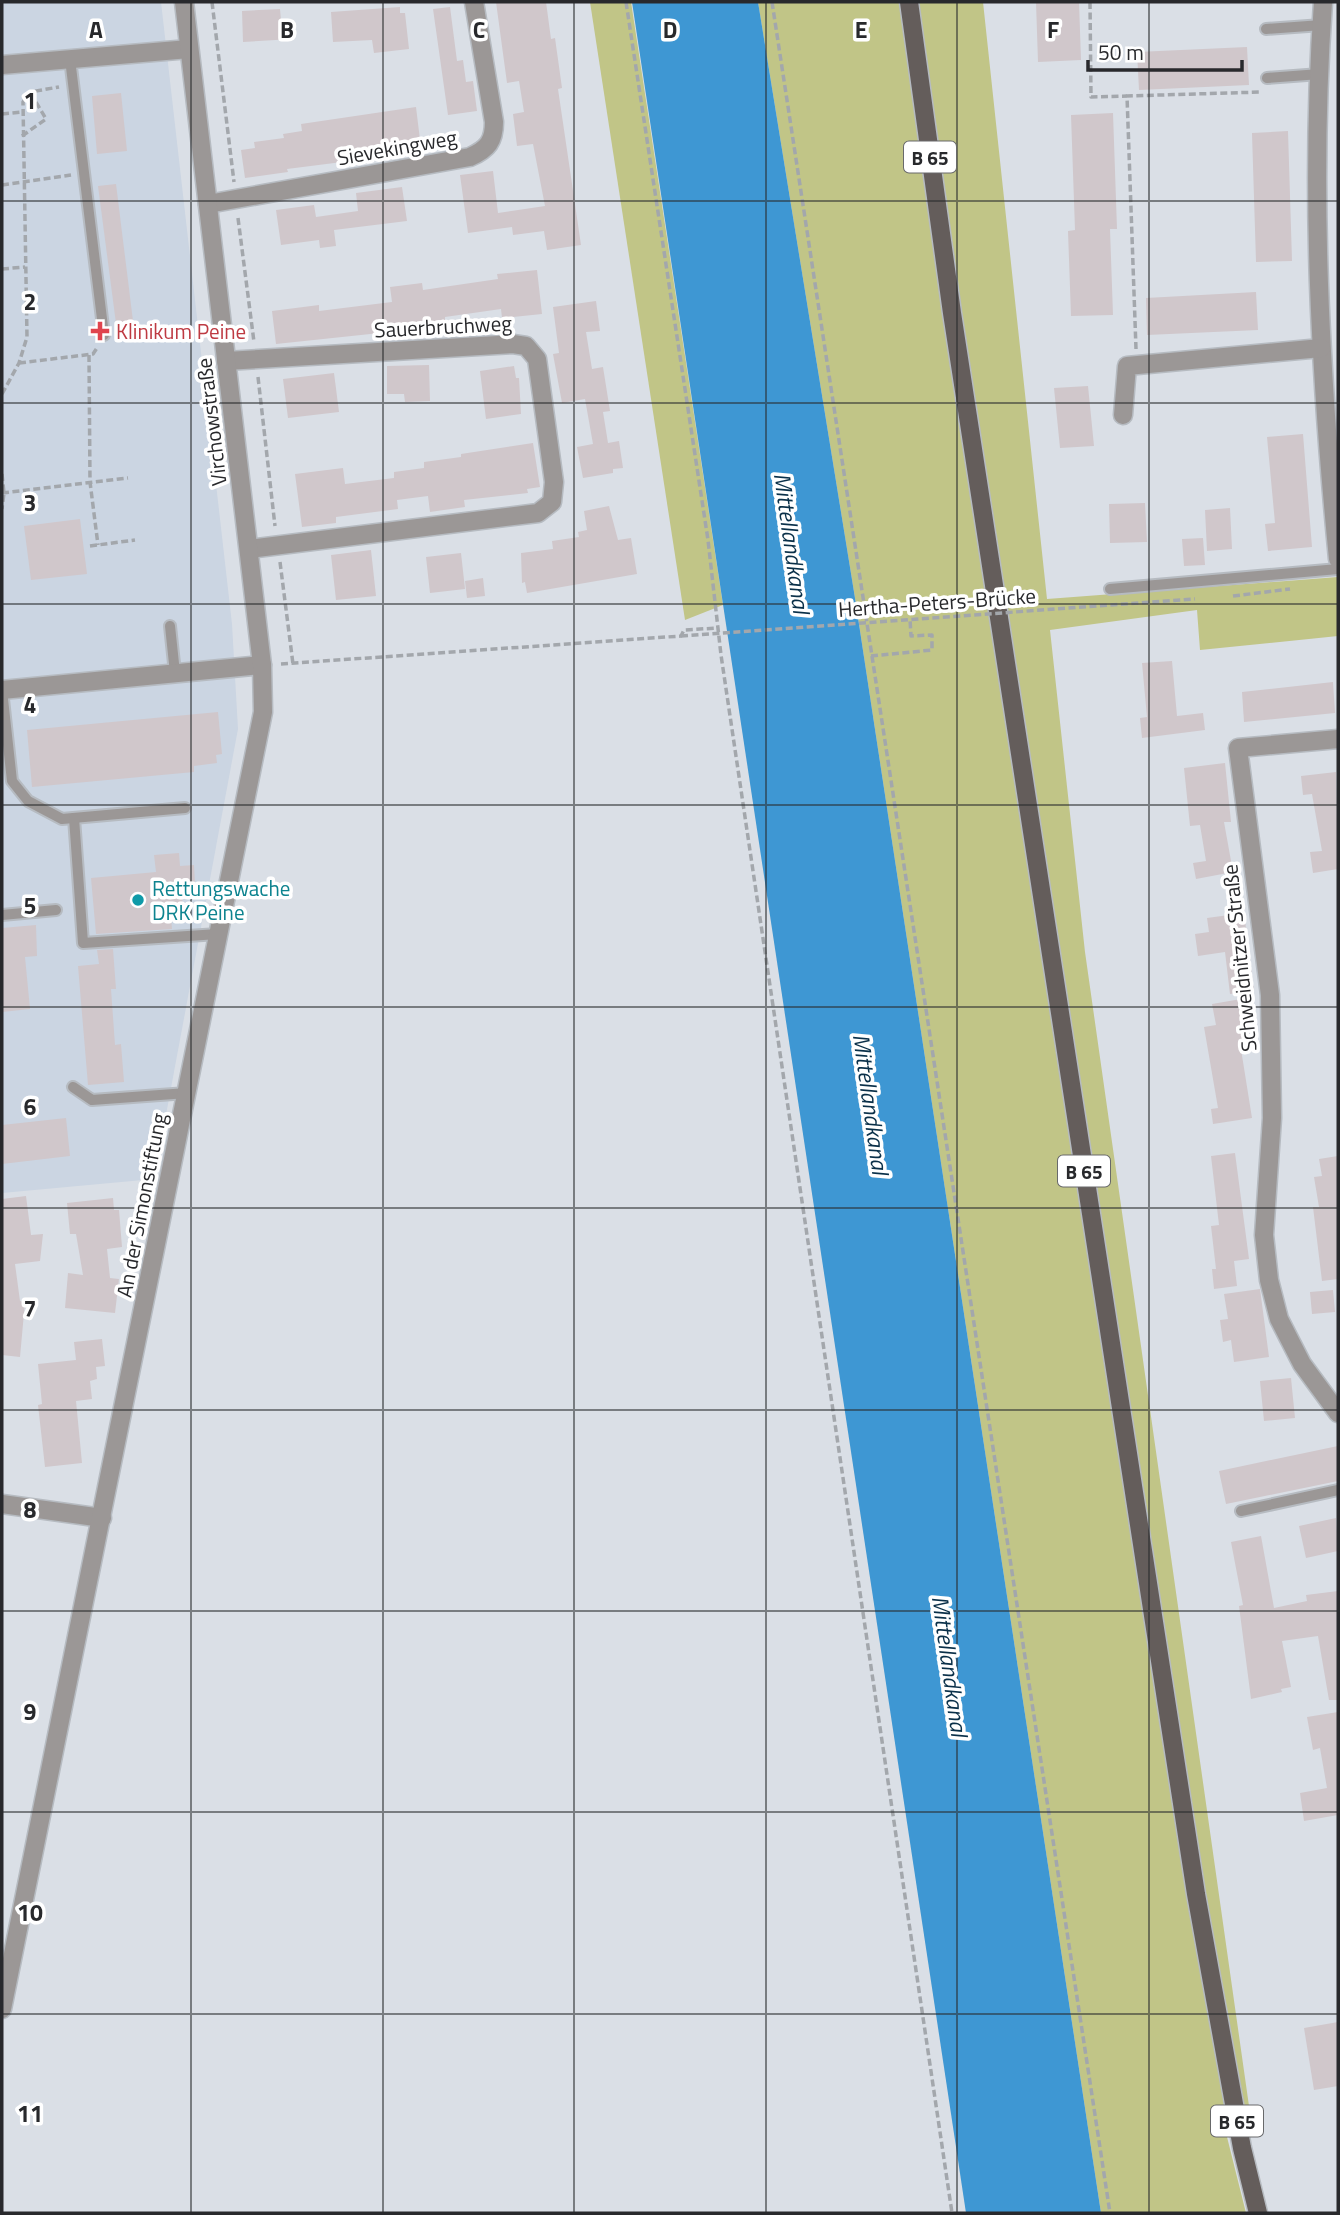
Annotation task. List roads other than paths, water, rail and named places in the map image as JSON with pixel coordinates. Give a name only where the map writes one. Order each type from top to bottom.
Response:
[{"type":"main road","name":"B 65","points":[[909,2],[952,313],[1196,1895],[1242,2148],[1258,2213]]},
{"type":"street","name":"Virchowstraße","points":[[184,2],[262,665]]},
{"type":"street","name":"Sievekingweg","points":[[208,204],[470,157],[481,152],[490,145],[494,122],[474,2]]},
{"type":"street","points":[[1323,2],[1317,182],[1321,348],[1338,559]]},
{"type":"street","points":[[2,65],[189,49]]},
{"type":"street","name":"Sauerbruchweg","points":[[226,361],[526,345],[537,359],[554,482],[552,502],[538,513],[249,550]]},
{"type":"street","points":[[1123,415],[1127,366],[1321,348]]},
{"type":"street","points":[[2,690],[262,665]]},
{"type":"street","name":"An der Simonstiftung","points":[[2,2009],[263,712],[262,665]]},
{"type":"street","name":"Schweidnitzer Straße","points":[[1338,739],[1238,748],[1269,995],[1272,1118],[1264,1236],[1269,1280],[1279,1320],[1301,1364],[1338,1413]]},
{"type":"street","points":[[2,1504],[102,1518]]},
{"type":"lane","points":[[1266,29],[1322,25]]},
{"type":"lane","points":[[69,59],[104,335]]},
{"type":"lane","points":[[1267,78],[1320,74]]},
{"type":"lane","points":[[1110,589],[1338,569]]},
{"type":"lane","points":[[170,626],[175,673]]},
{"type":"lane","points":[[2,690],[12,781],[28,801],[62,819],[185,808]]},
{"type":"lane","points":[[74,818],[83,943],[218,934]]},
{"type":"lane","points":[[2,915],[56,910]]},
{"type":"lane","points":[[73,1087],[92,1100],[187,1094]]},
{"type":"lane","points":[[1241,1511],[1338,1490]]},
{"type":"water","name":"Mittellandkanal","points":[[632,2],[758,2],[855,598],[1101,2213],[966,2213]]},
{"type":"place","name":"Klinikum Peine","points":[[100,331]]},
{"type":"place","name":"Rettungswache DRK Peine","points":[[138,900]]}]
